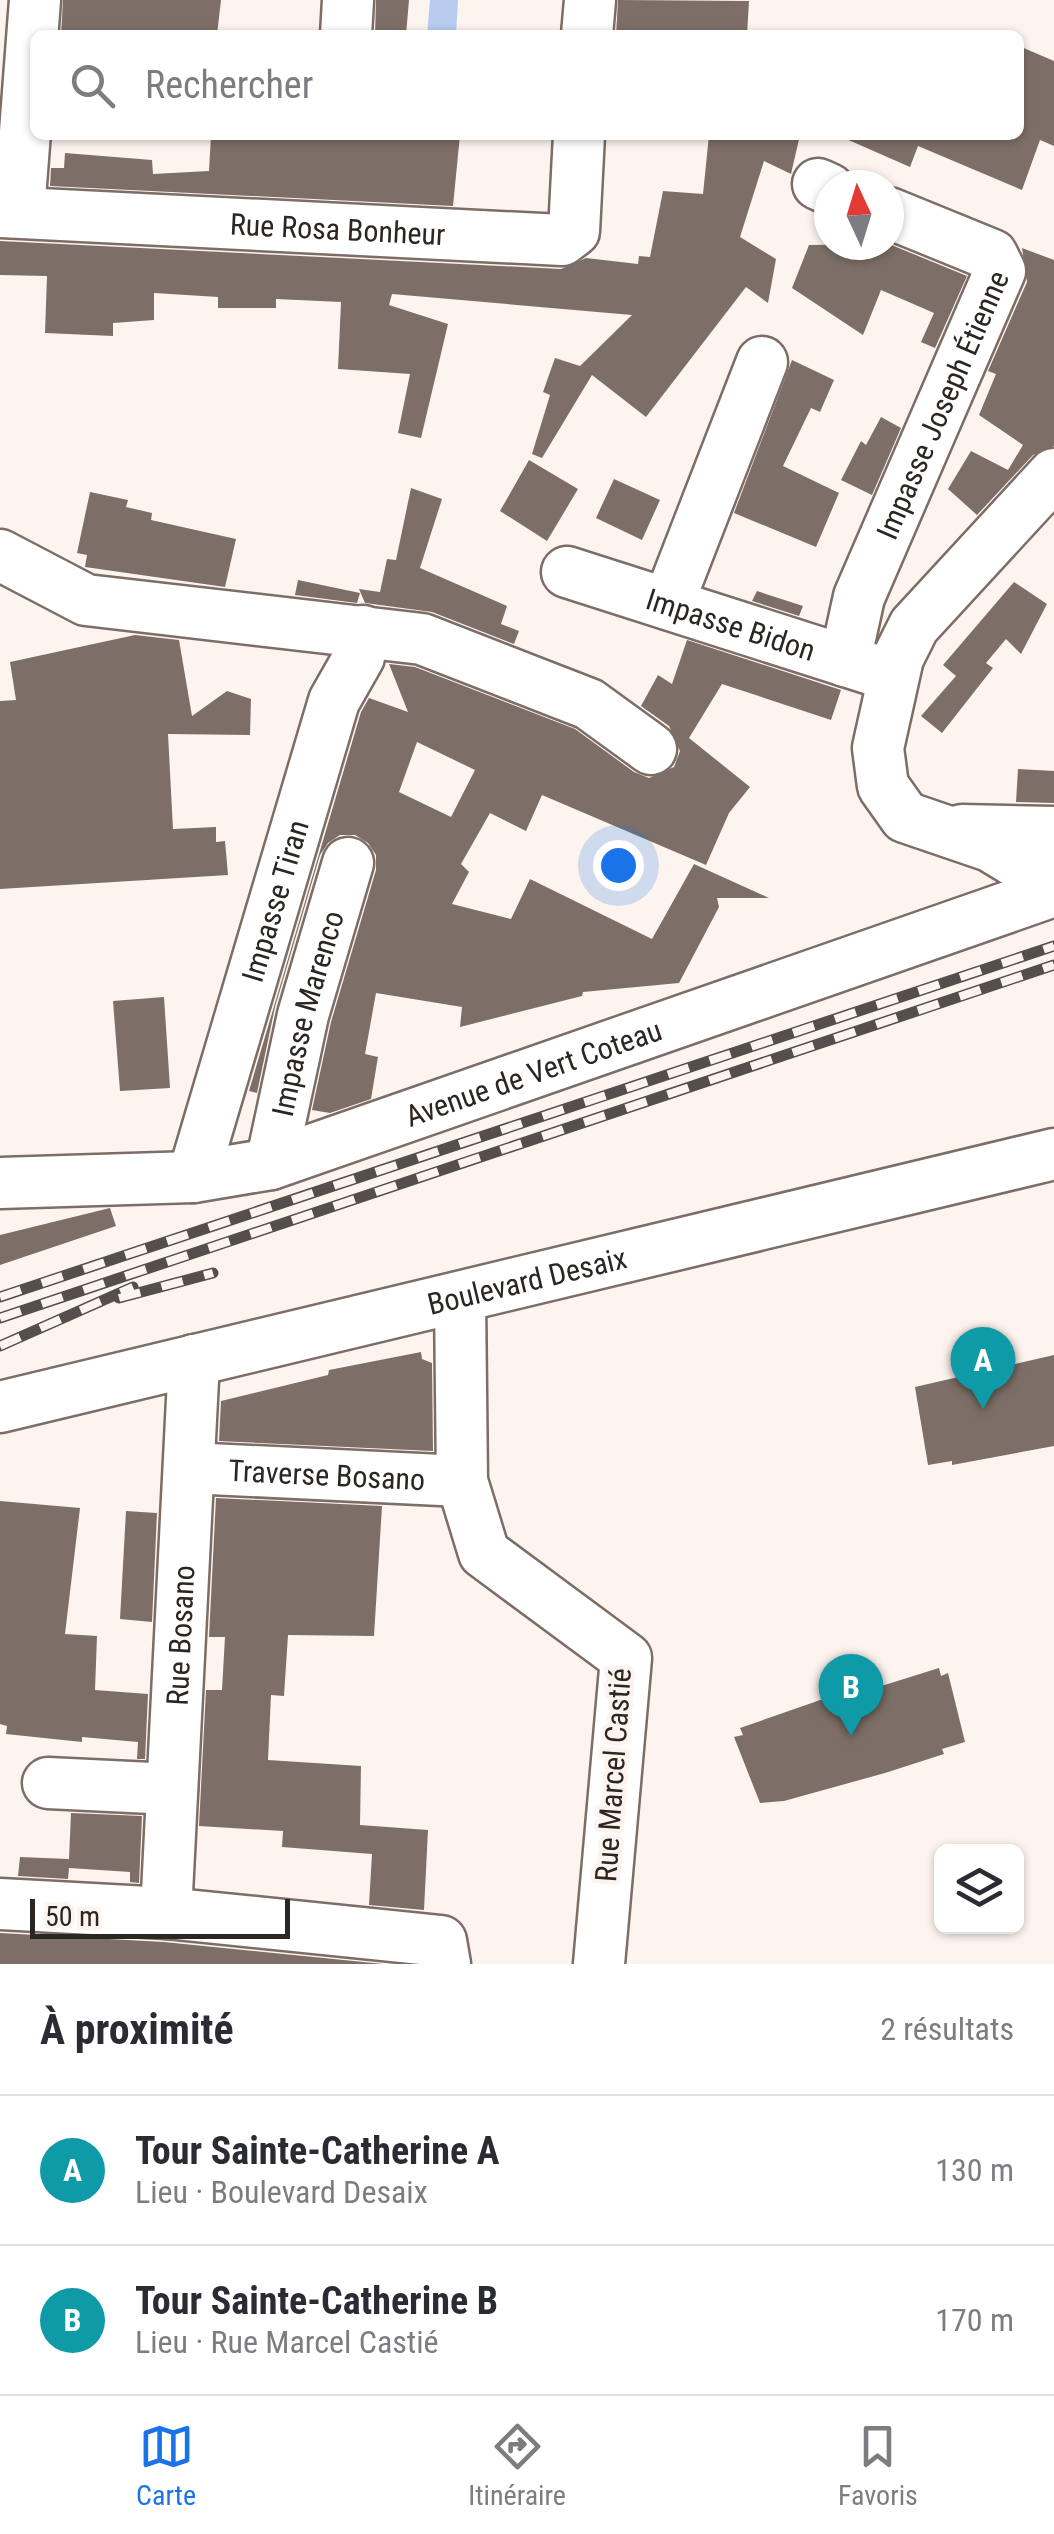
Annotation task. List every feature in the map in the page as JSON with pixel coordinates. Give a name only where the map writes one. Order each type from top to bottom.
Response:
[{"type":"street","points":[[34,30],[36,0]]},
{"type":"street","points":[[346,30],[348,0]]},
{"type":"street","points":[[587,30],[590,0]]},
{"type":"street","points":[[9,212],[30,76]]},
{"type":"street","name":"Rue Rosa Bonheur","points":[[9,212],[562,240],[574,231],[579,140]]},
{"type":"street","name":"Impasse Joseph Étienne","points":[[844,661],[859,597],[1000,271],[992,256],[904,219]]},
{"type":"street","points":[[668,604],[762,362]]},
{"type":"street","points":[[1054,474],[914,626],[894,676],[878,748],[884,786],[904,817],[990,846],[1054,888]]},
{"type":"street","points":[[0,555],[86,600],[422,639],[589,704],[651,749]]},
{"type":"street","name":"Impasse Bidon","points":[[567,572],[894,676]]},
{"type":"street","name":"Impasse Tiran","points":[[193,1177],[334,701],[358,657],[363,632]]},
{"type":"street","points":[[942,830],[1054,832]]},
{"type":"street","points":[[990,846],[1038,846],[1054,851]]},
{"type":"street","name":"Impasse Marenco","points":[[271,1164],[303,1016],[348,864]]},
{"type":"street","name":"Avenue de Vert Coteau","points":[[0,1183],[193,1177],[271,1164],[1054,888]]},
{"type":"street","name":"Boulevard Desaix","points":[[0,1406],[1054,1154]]},
{"type":"street","name":"Rue Marcel Castié","points":[[460,1299],[462,1481],[484,1554],[626,1658],[598,1964]]},
{"type":"street","name":"Rue Bosano","points":[[166,1914],[194,1360]]},
{"type":"street","name":"Traverse Bosano","points":[[188,1468],[462,1481]]},
{"type":"street","points":[[48,1782],[172,1789]]},
{"type":"street","points":[[0,1904],[166,1914],[441,1941],[445,1964]]},
{"type":"water","points":[[430,0],[458,0],[456,30],[427,30]]},
{"type":"building","points":[[63,0],[221,0],[218,30],[61,30]]},
{"type":"building","points":[[376,0],[409,0],[406,30],[375,30]]},
{"type":"building","points":[[618,0],[749,1],[747,30],[616,30]]},
{"type":"building","points":[[1024,48],[1054,61],[1054,146],[1040,140],[1022,190],[918,146],[910,167],[848,140],[1024,140]]},
{"type":"building","points":[[211,140],[460,140],[453,206],[50,186],[51,168],[64,168],[65,153],[152,160],[153,174],[209,171]]},
{"type":"building","points":[[708,140],[799,140],[791,174],[764,161],[740,237],[776,259],[768,303],[746,287],[646,417],[592,375],[542,458],[532,454],[550,395],[543,392],[555,358],[580,366],[632,315],[392,294],[389,305],[448,324],[421,438],[398,433],[410,374],[338,369],[341,302],[276,299],[276,308],[218,308],[218,297],[154,293],[154,320],[113,323],[113,336],[45,333],[47,276],[0,275],[0,241],[561,269],[586,258],[638,264],[639,256],[650,257],[663,191],[703,194]]},
{"type":"building","points":[[809,245],[814,245],[814,260],[904,260],[904,250],[967,276],[935,348],[921,342],[934,313],[881,290],[863,335],[792,288]]},
{"type":"building","points":[[1022,248],[1054,260],[1054,446],[1033,455],[977,515],[948,489],[971,451],[1008,470],[1023,445],[979,415],[996,374],[988,371],[1027,282]]},
{"type":"building","points":[[792,360],[834,380],[820,412],[811,408],[783,466],[839,493],[816,547],[734,513]]},
{"type":"building","points":[[881,417],[901,428],[872,495],[841,480],[861,441],[866,445]]},
{"type":"building","points":[[529,460],[578,489],[547,541],[500,511]]},
{"type":"building","points":[[614,479],[660,500],[642,540],[596,518]]},
{"type":"building","points":[[411,488],[442,499],[420,568],[507,606],[501,624],[519,631],[514,644],[432,612],[365,603],[359,589],[380,592],[387,559],[396,560]]},
{"type":"building","points":[[90,492],[128,500],[126,507],[152,513],[151,520],[236,539],[225,587],[85,567],[87,555],[77,553]]},
{"type":"building","points":[[298,580],[360,593],[357,603],[295,595]]},
{"type":"building","points":[[1014,582],[1047,604],[1021,654],[1006,639],[986,663],[993,668],[942,733],[921,716],[956,676],[943,665]]},
{"type":"building","points":[[757,591],[803,606],[799,616],[752,601]]},
{"type":"building","points":[[135,635],[179,640],[192,716],[227,691],[251,699],[250,735],[168,734],[173,829],[216,827],[216,842],[225,841],[228,875],[0,889],[0,701],[16,700],[10,662]]},
{"type":"building","points":[[687,640],[841,690],[831,720],[722,684],[689,738],[750,787],[729,813],[706,865],[542,795],[526,831],[490,813],[461,864],[469,872],[452,904],[511,919],[530,879],[652,939],[694,864],[769,898],[717,898],[719,907],[679,983],[583,992],[582,996],[460,1027],[462,1007],[376,993],[365,1054],[378,1057],[371,1099],[330,1113],[312,1110],[331,1022],[376,870],[376,855],[368,843],[355,835],[340,835],[320,855],[275,1007],[257,1093],[249,1091],[361,712],[369,698],[408,712],[389,664],[415,667],[575,729],[634,772],[649,778],[674,767],[680,751],[669,726],[641,706],[658,675],[672,684]],"holes":[[[417,742],[475,770],[451,817],[399,792]]]},
{"type":"building","points":[[1018,769],[1054,771],[1054,803],[1016,802]]},
{"type":"building","points":[[164,997],[170,1088],[120,1091],[113,1001]]},
{"type":"building","points":[[110,1208],[116,1226],[0,1265],[0,1235]]},
{"type":"building","points":[[421,1352],[422,1359],[432,1363],[433,1451],[219,1441],[221,1401],[328,1375],[329,1370]]},
{"type":"building","points":[[1054,1355],[1054,1446],[952,1465],[952,1461],[928,1465],[915,1387]]},
{"type":"building","points":[[216,1498],[382,1506],[374,1636],[288,1635],[284,1696],[271,1695],[268,1760],[361,1766],[360,1825],[428,1830],[424,1910],[369,1905],[372,1854],[282,1847],[283,1831],[199,1826],[206,1690],[222,1690],[225,1637],[209,1637]]},
{"type":"building","points":[[0,1501],[80,1508],[65,1634],[97,1636],[95,1690],[148,1694],[145,1759],[137,1759],[138,1742],[82,1737],[82,1742],[6,1734],[7,1726],[0,1724]]},
{"type":"building","points":[[126,1511],[157,1513],[152,1622],[120,1619]]},
{"type":"building","points":[[939,1668],[941,1676],[948,1673],[965,1742],[942,1749],[944,1754],[885,1773],[784,1801],[760,1803],[734,1737],[743,1735],[740,1728],[872,1682],[875,1688]]},
{"type":"building","points":[[71,1813],[142,1816],[139,1883],[130,1882],[130,1872],[69,1868],[68,1879],[18,1876],[20,1857],[69,1859]]},
{"type":"building","points":[[0,1933],[164,1942],[383,1964],[0,1964]]},
{"type":"railway","points":[[0,1297],[1054,946]]},
{"type":"railway","points":[[0,1318],[1054,965]]},
{"type":"railway","points":[[119,1298],[213,1273]]},
{"type":"railway","points":[[0,1346],[133,1287]]},
{"type":"place","name":"Tour Sainte-Catherine A","points":[[983,1409]]},
{"type":"place","name":"Tour Sainte-Catherine B","points":[[851,1736]]}]
